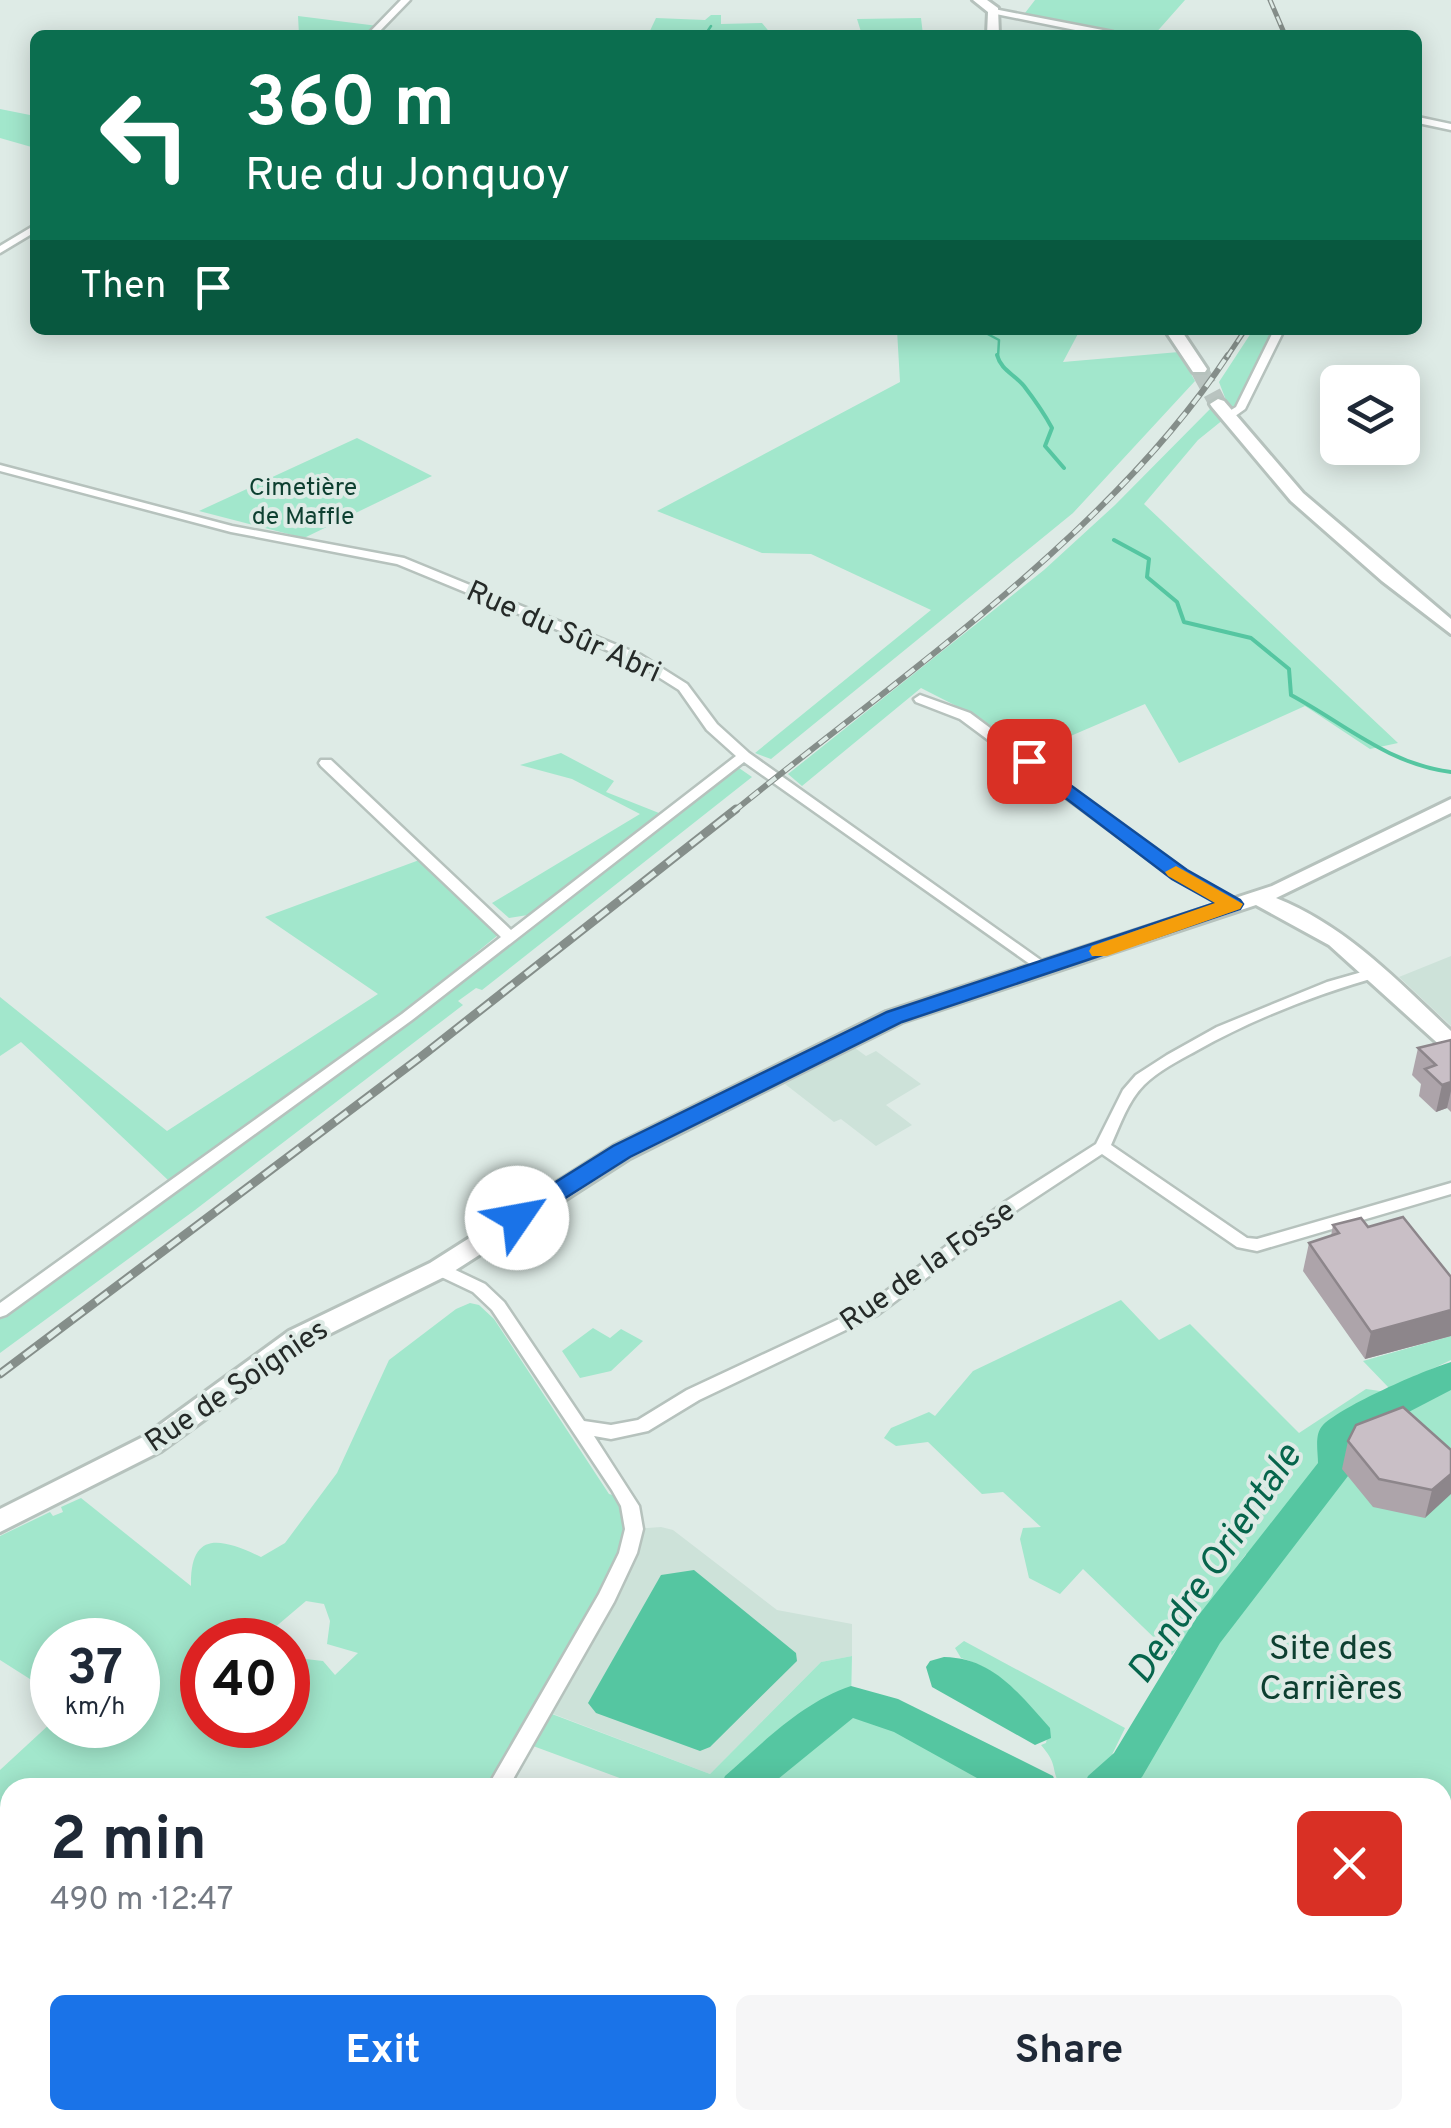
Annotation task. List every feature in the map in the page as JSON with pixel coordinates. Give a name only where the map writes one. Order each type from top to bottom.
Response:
[{"type":"street","points":[[376,30],[406,0]]},
{"type":"street","points":[[978,0],[994,11],[1089,30]]},
{"type":"street","points":[[994,11],[994,30]]},
{"type":"street","points":[[1422,121],[1451,127]]},
{"type":"street","points":[[0,250],[30,231]]},
{"type":"street","points":[[1177,335],[1198,368]]},
{"type":"street","points":[[1223,410],[1240,410],[1276,335]]},
{"type":"street","points":[[1223,410],[1295,498],[1451,628]]},
{"type":"street","name":"Rue du Sûr Abri","points":[[0,468],[232,528],[400,561],[637,658],[683,687],[712,727],[744,756],[1042,966]]},
{"type":"street","points":[[920,699],[965,716],[1179,875],[1232,904]]},
{"type":"street","points":[[0,1311],[407,1017],[744,756]]},
{"type":"street","points":[[326,763],[510,937]]},
{"type":"street","name":"Rue de Soignies","points":[[0,1521],[152,1444],[298,1338],[438,1270],[622,1152],[894,1017],[1042,966],[1108,949],[1232,904],[1256,897],[1285,899],[1451,805]]},
{"type":"street","points":[[1285,899],[1344,944],[1451,1043]]},
{"type":"street","points":[[1376,973],[1332,985],[1222,1030],[1172,1058],[1128,1094],[1102,1147],[1243,1243],[1257,1244],[1451,1188]]},
{"type":"street","name":"Rue de la Fosse","points":[[581,1427],[611,1432],[642,1426],[693,1394],[871,1311],[1011,1206],[1102,1147]]},
{"type":"street","points":[[438,1270],[490,1296],[581,1427],[630,1506],[632,1544],[586,1634],[503,1778]]},
{"type":"shaded area","points":[[1451,956],[1451,1026],[1399,977]]},
{"type":"shaded area","points":[[855,1048],[866,1056],[876,1051],[921,1084],[886,1105],[912,1125],[876,1146],[841,1119],[834,1122],[785,1084]]},
{"type":"shaded area","points":[[634,1529],[673,1530],[777,1610],[852,1624],[852,1656],[821,1662],[710,1774],[543,1710]]},
{"type":"shaded area","points":[[694,1570],[796,1653],[797,1661],[710,1747],[700,1751],[596,1713],[588,1703],[661,1575]]},
{"type":"shaded area","points":[[944,1657],[977,1664],[1004,1680],[1050,1728],[1051,1738],[1035,1745],[932,1687],[926,1667],[930,1661]]},
{"type":"green space","points":[[1035,0],[1185,0],[1158,30],[1102,30],[1025,13]]},
{"type":"green space","points":[[721,15],[721,24],[762,23],[768,30],[650,30],[656,18],[705,20]]},
{"type":"green space","points":[[298,16],[378,26],[373,30],[299,30]]},
{"type":"green space","points":[[921,18],[922,30],[860,30],[857,19]]},
{"type":"green space","points":[[0,109],[30,115],[30,147],[0,138]]},
{"type":"green space","points":[[897,335],[1077,335],[1063,362],[1179,352],[1195,381],[1073,513],[771,759],[755,753],[931,610],[811,554],[762,553],[657,511],[900,382]]},
{"type":"green space","points":[[1250,335],[1272,335],[1235,408],[1229,408],[1219,382]]},
{"type":"green space","points":[[1214,405],[1224,419],[1198,440],[1144,504],[1398,743],[1370,749],[1305,706],[1179,763],[1145,704],[1031,753],[980,718],[921,688],[802,786],[788,774],[1044,570]]},
{"type":"green space","name":"Cimetière de Maffle","points":[[357,438],[432,476],[304,538],[199,511]]},
{"type":"green space","points":[[561,753],[614,781],[606,792],[659,813],[528,915],[509,918],[492,903],[640,814],[572,779],[520,765]]},
{"type":"green space","points":[[739,768],[752,777],[482,990],[476,988],[458,1001],[463,1005],[0,1353],[0,1316],[487,964]]},
{"type":"green space","points":[[422,859],[498,935],[405,1011],[168,1180],[21,1042],[0,1056],[0,997],[167,1131],[378,994],[265,917]]},
{"type":"green space","name":"Site des Carrières","points":[[1121,1300],[1159,1340],[1190,1324],[1299,1433],[1366,1389],[1408,1395],[1451,1375],[1451,1778],[1113,1778],[1128,1765],[1207,1632],[1253,1571],[1246,1554],[1172,1655],[1083,1569],[1060,1594],[1029,1578],[1020,1539],[1023,1528],[1041,1527],[1003,1492],[982,1494],[928,1442],[896,1446],[884,1438],[891,1428],[929,1412],[935,1416],[973,1371]]},
{"type":"green space","points":[[470,1303],[479,1305],[494,1319],[609,1494],[626,1499],[634,1529],[544,1711],[710,1774],[821,1662],[852,1656],[851,1702],[879,1705],[1013,1778],[620,1778],[525,1743],[503,1778],[0,1778],[0,1770],[30,1742],[30,1748],[160,1748],[160,1618],[30,1618],[30,1679],[0,1660],[0,1536],[50,1512],[53,1516],[63,1512],[61,1507],[81,1498],[191,1586],[192,1568],[202,1547],[221,1543],[261,1557],[285,1543],[337,1473],[389,1360],[456,1309]]},
{"type":"green space","points":[[593,1328],[610,1338],[621,1329],[643,1341],[611,1371],[580,1378],[562,1351]]},
{"type":"green space","points":[[1451,1336],[1451,1360],[1390,1389],[1363,1361]]},
{"type":"green space","points":[[964,1641],[1125,1728],[1108,1763],[1095,1778],[1057,1778],[1041,1745],[1046,1743],[1049,1728],[999,1677],[961,1658],[955,1648]]},
{"type":"building","points":[[1451,1040],[1451,1082],[1442,1085],[1425,1069],[1436,1065],[1418,1048]]},
{"type":"building","points":[[1403,1217],[1451,1277],[1451,1310],[1371,1332],[1309,1243],[1339,1233],[1333,1225],[1361,1218],[1368,1227]]},
{"type":"building","points":[[1403,1407],[1451,1450],[1451,1474],[1432,1490],[1379,1479],[1348,1441],[1356,1425]]},
{"type":"waterway","points":[[708,30],[711,26]]},
{"type":"waterway","points":[[990,335],[999,340],[998,357]]},
{"type":"waterway","points":[[997,355],[1049,422],[1052,428],[1045,446],[1064,468]]},
{"type":"waterway","points":[[1114,540],[1149,559],[1147,577],[1177,602],[1184,622],[1251,638],[1289,669],[1291,695],[1387,752],[1428,768],[1451,772]]},
{"type":"waterway","name":"Dendre Orientale","points":[[1113,1778],[1128,1765],[1207,1632],[1336,1466],[1335,1435],[1451,1375]]},
{"type":"waterway","name":"Dendre Orientale","points":[[750,1778],[810,1726],[851,1702],[864,1703],[908,1721],[1014,1778]]},
{"type":"tunnel","points":[[1199,369],[1218,404]]},
{"type":"railway","points":[[1270,0],[1283,30]]},
{"type":"railway","points":[[1227,357],[1242,335]]},
{"type":"railway","points":[[733,812],[932,655],[1063,543],[1179,421],[1228,355]]},
{"type":"railway","points":[[0,1374],[422,1056],[736,809]]},
{"type":"slow traffic","points":[[1099,951],[1232,904],[1176,872]]},
{"type":"route","points":[[517,1218],[622,1152],[894,1017],[1042,966],[1108,949],[1232,904],[1179,875],[1029,761]]}]
